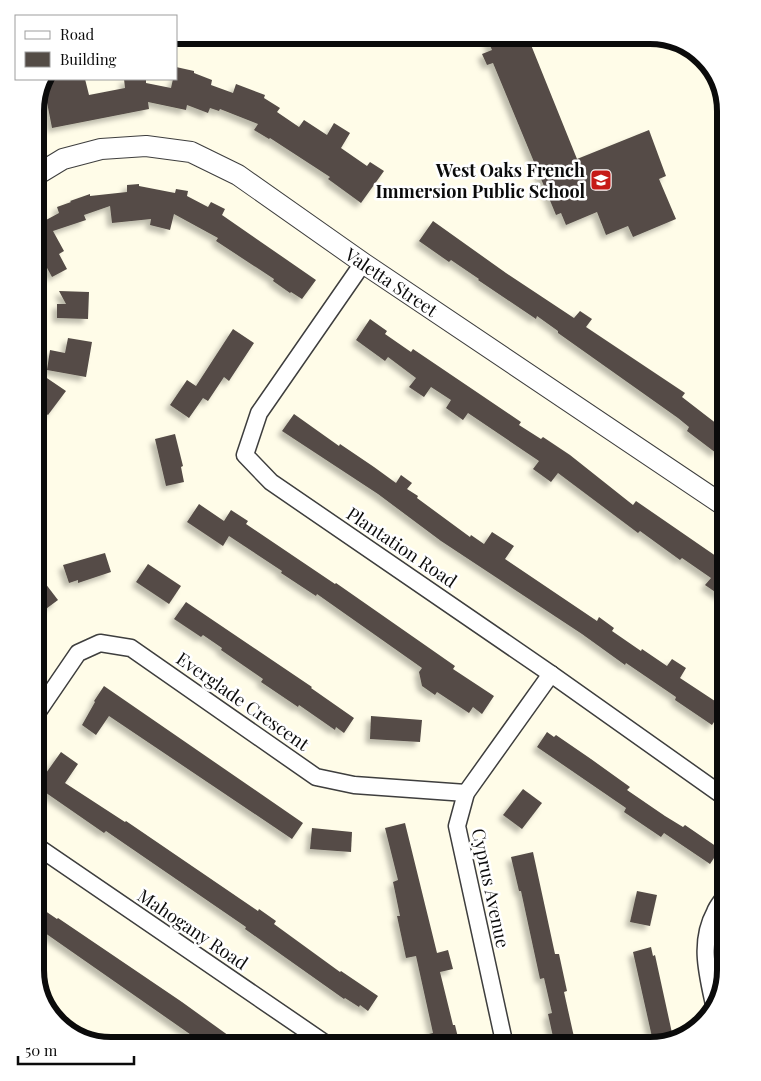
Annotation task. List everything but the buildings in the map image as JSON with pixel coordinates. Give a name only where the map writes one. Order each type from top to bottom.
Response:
[{"type":"street","name":"Valetta Street","points":[[44,171],[63,159],[102,149],[146,146],[190,152],[238,175],[363,263],[717,501]]},
{"type":"street","name":"Plantation Road","points":[[363,263],[259,413],[245,455],[271,482],[551,674],[717,792]]},
{"type":"street","name":"Everglade Crescent","points":[[44,703],[78,654],[100,643],[131,648],[316,776],[354,785],[466,793]]},
{"type":"street","name":"Cyprus Avenue","points":[[503,1037],[456,826],[466,793],[551,674]]},
{"type":"street","name":"Mahogany Road","points":[[44,851],[316,1037]]},
{"type":"street","points":[[712,996],[706,969],[705,939],[717,908]]},
{"type":"place","name":"West Oaks French Immersion Public School","points":[[601,180]]}]
